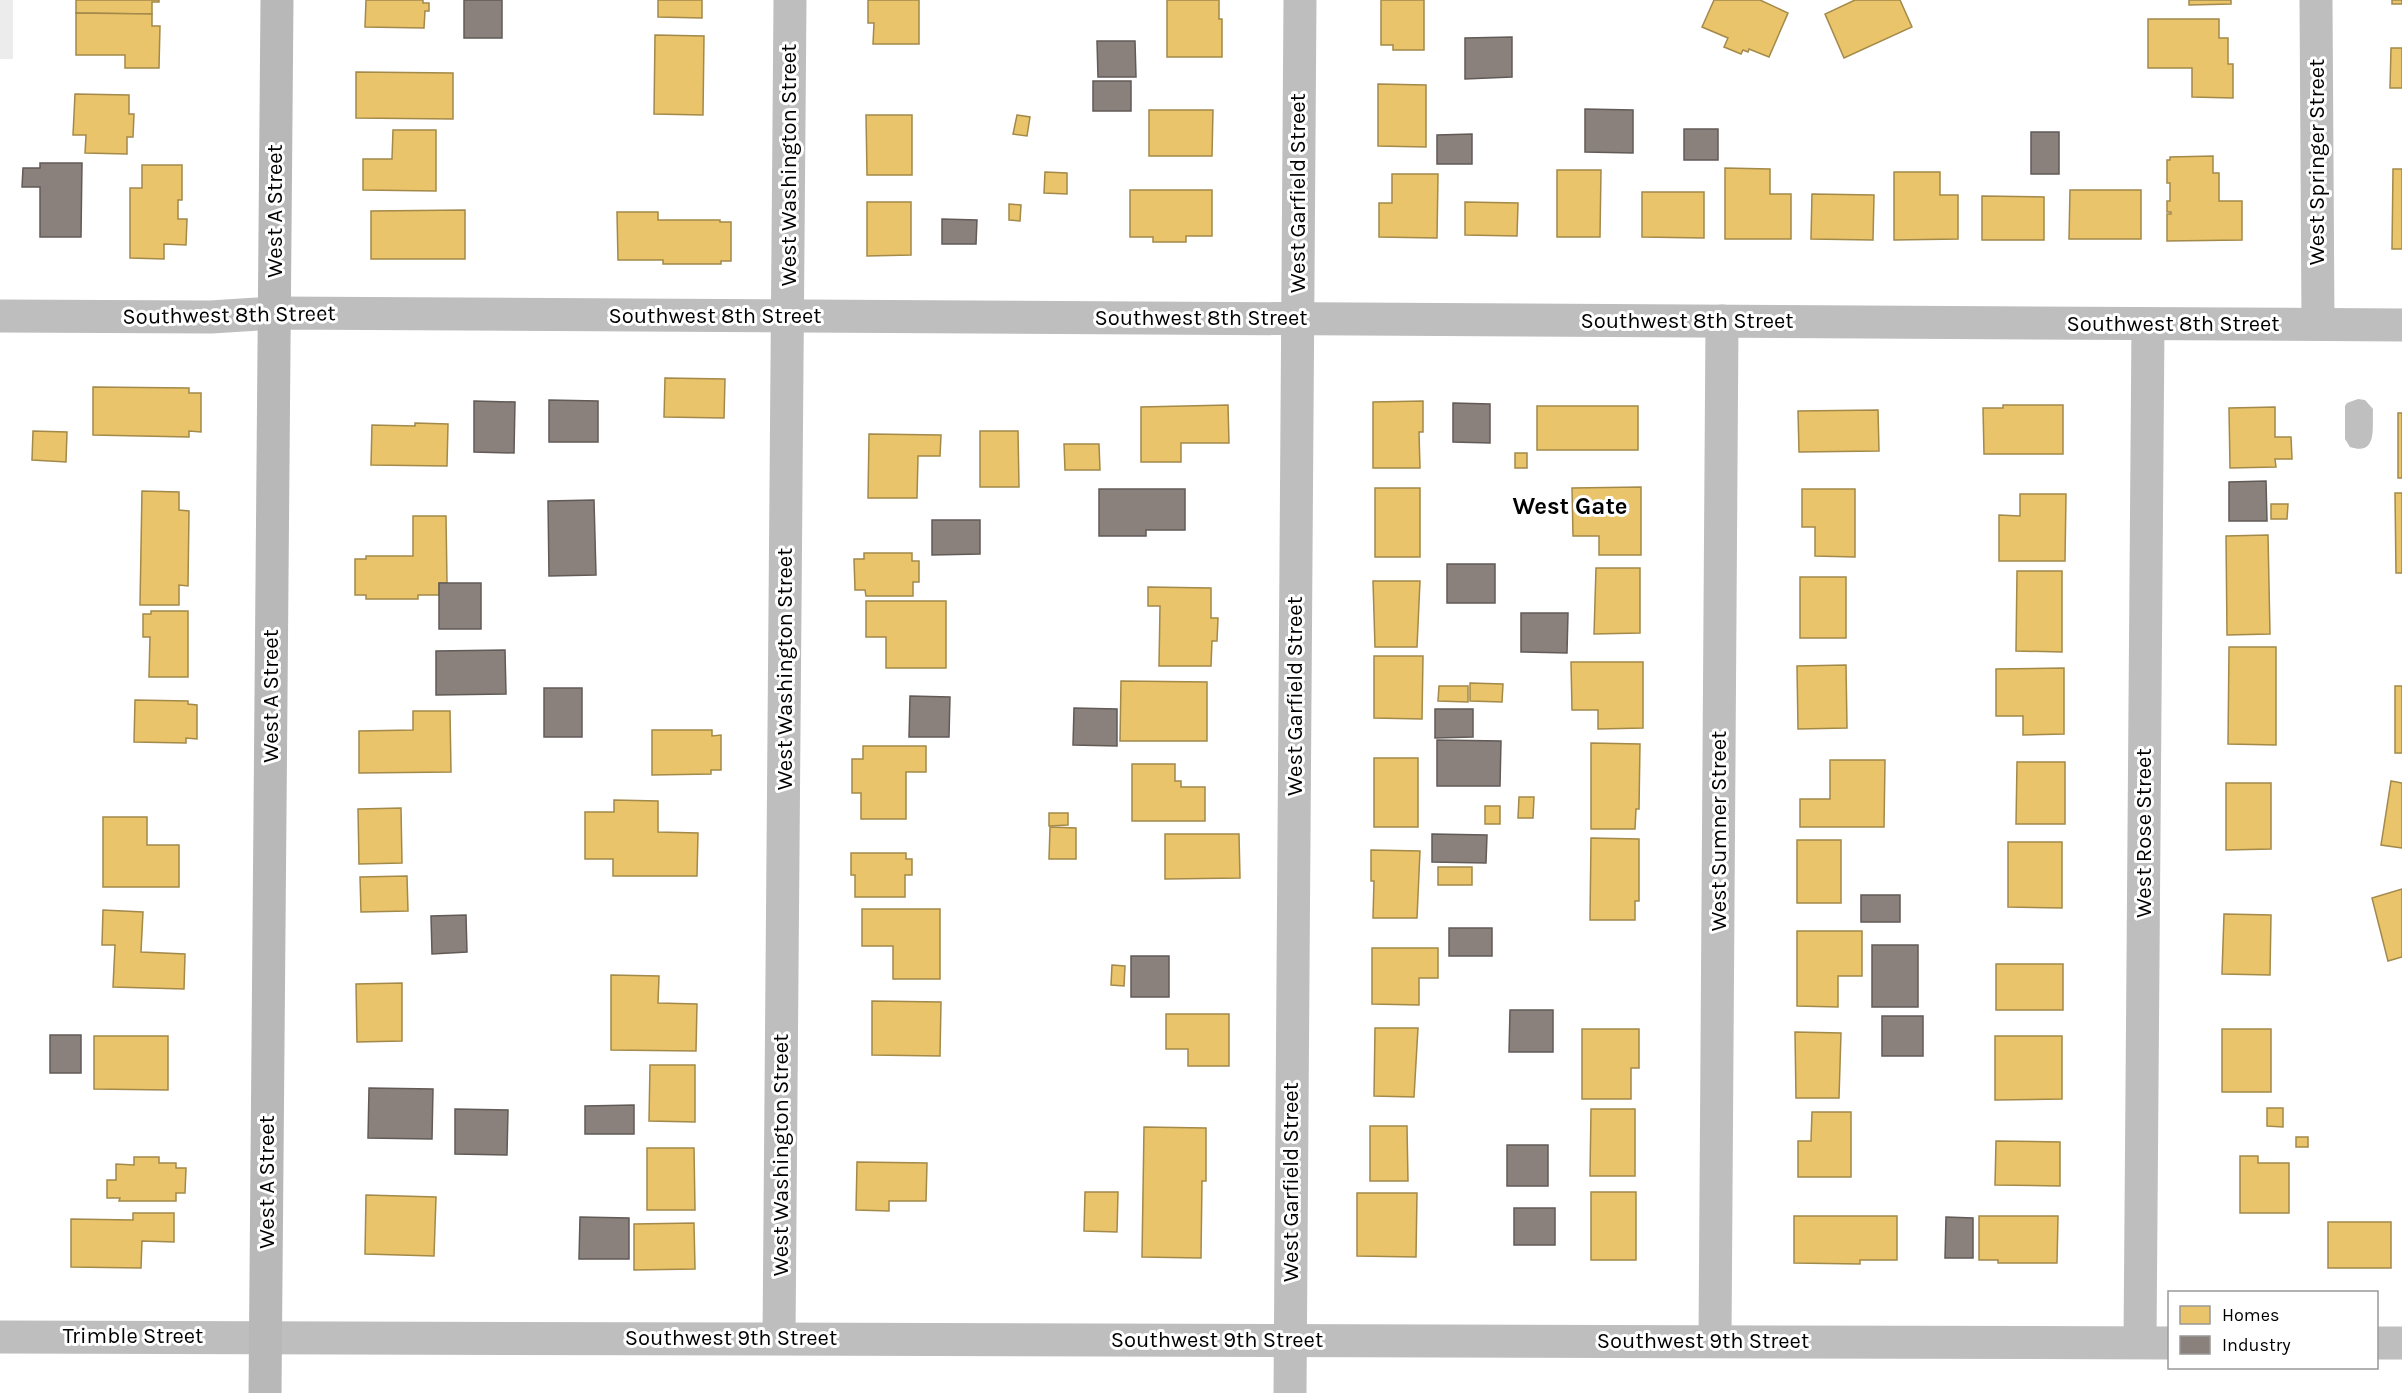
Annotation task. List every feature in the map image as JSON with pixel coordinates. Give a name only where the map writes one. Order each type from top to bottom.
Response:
[{"type":"main road","name":"West A Street","points":[[265,1393],[277,0]]},
{"type":"street","name":"West Washington Street","points":[[779,1338],[790,0]]},
{"type":"street","name":"West Garfield Street","points":[[1290,1393],[1300,0]]},
{"type":"street","name":"West Springer Street","points":[[2316,0],[2318,324]]},
{"type":"street","name":"Southwest 8th Street","points":[[0,316],[211,317],[274,313],[2402,325]]},
{"type":"street","name":"West Sumner Street","points":[[1715,1341],[1722,321]]},
{"type":"street","name":"West Rose Street","points":[[2148,324],[2155,1342]]},
{"type":"street","name":"Trimble Street","points":[[0,1337],[265,1336]]},
{"type":"street","name":"Southwest 9th Street","points":[[265,1336],[2155,1342]]},
{"type":"street","points":[[2378,1343],[2402,1343]]},
{"type":"shaded area","points":[[0,0],[13,0],[13,59],[0,59]]},
{"type":"shaded area","points":[[2358,399],[2365,400],[2373,409],[2372,439],[2365,448],[2359,449],[2350,447],[2345,439],[2345,406]]},
{"type":"building: Homes","points":[[76,0],[159,0],[159,2],[152,2],[152,14],[76,13]]},
{"type":"building: Homes","points":[[366,0],[423,0],[423,3],[429,3],[429,11],[425,11],[424,28],[365,27]]},
{"type":"building: Homes","points":[[658,0],[702,0],[702,18],[658,17]]},
{"type":"building: Homes","points":[[868,0],[919,0],[919,44],[873,44],[874,23],[868,23]]},
{"type":"building: Homes","points":[[1167,0],[1219,0],[1219,19],[1222,19],[1222,57],[1167,57]]},
{"type":"building: Homes","points":[[1381,0],[1424,0],[1424,50],[1393,50],[1393,45],[1381,45]]},
{"type":"building: Homes","points":[[1714,0],[1760,0],[1788,13],[1769,57],[1749,49],[1748,52],[1743,50],[1741,54],[1724,47],[1728,38],[1702,27]]},
{"type":"building: Homes","points":[[1855,0],[1900,0],[1912,27],[1844,58],[1825,14]]},
{"type":"building: Homes","points":[[2189,0],[2231,0],[2231,4],[2189,5]]},
{"type":"building: Homes","points":[[2392,0],[2402,0],[2402,4],[2392,4]]},
{"type":"building: Homes","points":[[76,13],[152,14],[152,26],[160,26],[159,68],[125,68],[125,55],[76,55]]},
{"type":"building: Homes","points":[[2148,19],[2219,19],[2219,38],[2228,38],[2228,64],[2233,64],[2233,98],[2192,97],[2192,68],[2148,68]]},
{"type":"building: Homes","points":[[655,35],[704,36],[703,115],[654,114]]},
{"type":"building: Homes","points":[[2391,48],[2402,48],[2402,88],[2390,88]]},
{"type":"building: Homes","points":[[356,72],[453,73],[453,119],[356,118]]},
{"type":"building: Homes","points":[[1378,84],[1426,85],[1426,147],[1378,146]]},
{"type":"building: Homes","points":[[75,94],[129,95],[129,114],[134,114],[133,137],[127,137],[127,154],[85,153],[86,135],[73,135]]},
{"type":"building: Homes","points":[[1149,110],[1213,110],[1212,156],[1149,156]]},
{"type":"building: Homes","points":[[866,115],[912,115],[912,175],[867,175]]},
{"type":"building: Homes","points":[[1017,115],[1030,117],[1027,136],[1013,134]]},
{"type":"building: Homes","points":[[393,130],[436,130],[436,191],[363,190],[363,159],[392,159]]},
{"type":"building: Homes","points":[[2213,156],[2213,173],[2219,173],[2219,201],[2242,201],[2242,240],[2167,241],[2167,214],[2171,212],[2167,212],[2167,201],[2170,201],[2170,183],[2167,183],[2167,160],[2170,160],[2170,157]]},
{"type":"building: Homes","points":[[142,165],[182,165],[182,200],[178,200],[178,219],[187,219],[186,245],[164,244],[164,259],[130,258],[130,188],[142,188]]},
{"type":"building: Homes","points":[[1725,168],[1770,169],[1770,194],[1791,194],[1791,239],[1725,239]]},
{"type":"building: Homes","points":[[2393,169],[2402,169],[2402,249],[2392,249]]},
{"type":"building: Homes","points":[[1557,170],[1601,170],[1600,237],[1557,237]]},
{"type":"building: Homes","points":[[1045,172],[1067,173],[1067,194],[1044,193]]},
{"type":"building: Homes","points":[[1894,172],[1940,172],[1940,195],[1958,195],[1958,239],[1894,240]]},
{"type":"building: Homes","points":[[1392,174],[1438,174],[1437,238],[1379,237],[1379,203],[1392,203]]},
{"type":"building: Homes","points":[[1130,190],[1212,190],[1212,236],[1186,236],[1186,242],[1153,242],[1153,237],[1130,237]]},
{"type":"building: Homes","points":[[2070,190],[2141,190],[2141,239],[2069,239]]},
{"type":"building: Homes","points":[[1642,192],[1704,192],[1704,238],[1642,237]]},
{"type":"building: Homes","points":[[1812,194],[1874,195],[1873,240],[1811,239]]},
{"type":"building: Homes","points":[[1982,196],[2044,197],[2044,240],[1982,240]]},
{"type":"building: Homes","points":[[867,202],[911,202],[911,255],[867,256]]},
{"type":"building: Homes","points":[[1465,202],[1518,203],[1517,236],[1465,235]]},
{"type":"building: Homes","points":[[1009,204],[1021,205],[1020,221],[1009,220]]},
{"type":"building: Homes","points":[[465,210],[465,259],[371,259],[371,211]]},
{"type":"building: Homes","points":[[617,212],[658,212],[658,220],[731,222],[731,261],[721,261],[721,264],[663,264],[663,260],[618,260]]},
{"type":"building: Homes","points":[[665,378],[725,379],[724,418],[664,417]]},
{"type":"building: Homes","points":[[93,387],[189,388],[189,393],[201,393],[201,432],[189,431],[189,437],[93,435]]},
{"type":"building: Homes","points":[[1423,401],[1423,432],[1419,432],[1420,468],[1373,468],[1373,402]]},
{"type":"building: Homes","points":[[1228,405],[1229,443],[1181,443],[1181,462],[1141,462],[1141,407]]},
{"type":"building: Homes","points":[[2003,405],[2063,405],[2063,454],[1984,454],[1983,408],[2003,408]]},
{"type":"building: Homes","points":[[1537,406],[1638,406],[1638,450],[1537,450]]},
{"type":"building: Homes","points":[[2275,407],[2275,437],[2291,437],[2292,459],[2275,459],[2276,467],[2230,468],[2229,408]]},
{"type":"building: Homes","points":[[1878,410],[1879,451],[1799,452],[1798,411]]},
{"type":"building: Homes","points":[[2398,413],[2402,413],[2402,478],[2398,478]]},
{"type":"building: Homes","points":[[415,423],[448,424],[447,466],[371,465],[372,425],[415,426]]},
{"type":"building: Homes","points":[[33,431],[67,432],[66,462],[32,460]]},
{"type":"building: Homes","points":[[980,431],[1018,431],[1019,487],[980,487]]},
{"type":"building: Homes","points":[[869,434],[941,435],[940,456],[918,456],[917,498],[868,498]]},
{"type":"building: Homes","points":[[1064,444],[1099,444],[1100,470],[1065,470]]},
{"type":"building: Homes","points":[[1515,453],[1527,453],[1527,468],[1515,468]]},
{"type":"building: Homes","points":[[1641,487],[1641,555],[1599,555],[1599,536],[1573,536],[1572,488]]},
{"type":"building: Homes","points":[[1375,488],[1420,488],[1420,557],[1375,557]]},
{"type":"building: Homes","points":[[1802,489],[1855,489],[1855,557],[1815,556],[1815,527],[1802,527]]},
{"type":"building: Homes","points":[[142,491],[179,492],[179,510],[189,511],[188,586],[179,585],[179,605],[140,605]]},
{"type":"building: Homes","points":[[2395,493],[2402,493],[2402,573],[2396,573]]},
{"type":"building: Homes","points":[[2020,494],[2066,494],[2065,561],[1999,561],[1999,515],[2020,516]]},
{"type":"building: Homes","points":[[2271,504],[2288,504],[2287,519],[2271,519]]},
{"type":"building: Homes","points":[[413,516],[446,516],[447,583],[439,583],[439,595],[418,595],[418,599],[366,599],[366,595],[355,595],[355,559],[366,559],[366,556],[413,556]]},
{"type":"building: Homes","points":[[2268,535],[2270,634],[2227,635],[2226,536]]},
{"type":"building: Homes","points":[[864,553],[912,553],[912,561],[919,561],[919,582],[913,582],[913,596],[866,596],[865,590],[855,590],[854,559],[864,559]]},
{"type":"building: Homes","points":[[1596,568],[1640,568],[1640,633],[1594,634]]},
{"type":"building: Homes","points":[[2017,571],[2062,571],[2062,652],[2016,651]]},
{"type":"building: Homes","points":[[1800,577],[1846,577],[1846,638],[1800,638]]},
{"type":"building: Homes","points":[[1373,581],[1420,581],[1417,647],[1375,647]]},
{"type":"building: Homes","points":[[1148,587],[1211,588],[1211,618],[1218,618],[1217,641],[1212,641],[1211,666],[1159,666],[1160,606],[1148,606]]},
{"type":"building: Homes","points":[[866,601],[946,601],[946,668],[886,668],[886,637],[866,637]]},
{"type":"building: Homes","points":[[151,611],[188,611],[188,677],[149,677],[150,637],[143,637],[143,614],[151,614]]},
{"type":"building: Homes","points":[[2229,647],[2276,647],[2276,745],[2228,744]]},
{"type":"building: Homes","points":[[1374,656],[1423,656],[1422,719],[1374,718]]},
{"type":"building: Homes","points":[[1571,662],[1643,662],[1643,728],[1598,729],[1598,710],[1572,710]]},
{"type":"building: Homes","points":[[1846,665],[1847,728],[1798,729],[1797,666]]},
{"type":"building: Homes","points":[[2064,668],[2064,734],[2023,735],[2023,716],[1996,716],[1996,669]]},
{"type":"building: Homes","points":[[1121,681],[1207,682],[1207,741],[1120,741]]},
{"type":"building: Homes","points":[[1470,683],[1503,684],[1502,702],[1470,701]]},
{"type":"building: Homes","points":[[1439,686],[1468,686],[1468,702],[1438,701]]},
{"type":"building: Homes","points":[[2395,686],[2402,686],[2402,753],[2395,753]]},
{"type":"building: Homes","points":[[135,700],[188,701],[188,704],[197,705],[197,739],[186,738],[186,743],[134,742]]},
{"type":"building: Homes","points":[[413,711],[450,711],[451,772],[359,773],[359,731],[413,730]]},
{"type":"building: Homes","points":[[652,730],[712,730],[712,736],[721,735],[721,770],[711,770],[711,774],[652,775]]},
{"type":"building: Homes","points":[[1591,743],[1640,744],[1639,809],[1636,809],[1635,829],[1591,829]]},
{"type":"building: Homes","points":[[863,746],[926,746],[926,772],[906,772],[906,819],[861,819],[861,793],[852,793],[852,759],[863,759]]},
{"type":"building: Homes","points":[[1374,758],[1418,758],[1418,827],[1374,827]]},
{"type":"building: Homes","points":[[1830,760],[1885,760],[1884,827],[1800,827],[1800,799],[1830,799]]},
{"type":"building: Homes","points":[[2017,762],[2065,762],[2065,824],[2016,824]]},
{"type":"building: Homes","points":[[1132,764],[1175,764],[1175,781],[1181,781],[1181,787],[1205,787],[1205,821],[1132,821]]},
{"type":"building: Homes","points":[[2391,781],[2402,783],[2402,848],[2381,845]]},
{"type":"building: Homes","points":[[2226,783],[2271,783],[2271,849],[2226,850]]},
{"type":"building: Homes","points":[[1519,797],[1534,797],[1533,818],[1518,818]]},
{"type":"building: Homes","points":[[614,800],[658,801],[658,832],[698,833],[697,876],[613,876],[613,859],[585,859],[585,812],[614,812]]},
{"type":"building: Homes","points":[[1485,806],[1500,806],[1500,824],[1485,824]]},
{"type":"building: Homes","points":[[401,808],[402,863],[359,864],[358,809]]},
{"type":"building: Homes","points":[[1049,813],[1068,813],[1068,825],[1049,826]]},
{"type":"building: Homes","points":[[103,817],[147,817],[147,845],[179,845],[179,887],[103,887]]},
{"type":"building: Homes","points":[[1050,827],[1076,828],[1076,859],[1049,859]]},
{"type":"building: Homes","points":[[1165,834],[1239,834],[1240,878],[1165,879]]},
{"type":"building: Homes","points":[[1591,838],[1639,839],[1639,901],[1635,901],[1635,920],[1590,920]]},
{"type":"building: Homes","points":[[1797,840],[1841,840],[1841,903],[1797,903]]},
{"type":"building: Homes","points":[[2008,842],[2062,842],[2062,908],[2008,907]]},
{"type":"building: Homes","points":[[1371,850],[1420,851],[1417,918],[1373,918],[1374,881],[1371,881]]},
{"type":"building: Homes","points":[[851,853],[906,853],[906,859],[912,859],[912,875],[905,875],[905,897],[855,897],[855,875],[851,875]]},
{"type":"building: Homes","points":[[1438,867],[1472,867],[1472,885],[1438,885]]},
{"type":"building: Homes","points":[[407,876],[408,911],[361,912],[360,877]]},
{"type":"building: Homes","points":[[2402,889],[2402,957],[2388,961],[2372,898]]},
{"type":"building: Homes","points":[[862,909],[940,909],[940,979],[893,979],[893,946],[862,946]]},
{"type":"building: Homes","points":[[103,910],[143,912],[141,952],[185,954],[184,989],[113,987],[115,945],[102,945]]},
{"type":"building: Homes","points":[[2224,914],[2271,915],[2270,975],[2222,974]]},
{"type":"building: Homes","points":[[1797,931],[1862,931],[1862,976],[1838,976],[1838,1007],[1797,1006]]},
{"type":"building: Homes","points":[[1372,948],[1438,948],[1438,978],[1419,978],[1419,1005],[1372,1004]]},
{"type":"building: Homes","points":[[1996,964],[2063,964],[2063,1010],[1996,1010]]},
{"type":"building: Homes","points":[[1112,965],[1125,966],[1124,986],[1111,985]]},
{"type":"building: Homes","points":[[611,975],[659,976],[658,1003],[697,1004],[696,1051],[611,1050]]},
{"type":"building: Homes","points":[[402,983],[402,1041],[357,1042],[356,984]]},
{"type":"building: Homes","points":[[872,1001],[941,1002],[940,1056],[872,1055]]},
{"type":"building: Homes","points":[[1166,1014],[1229,1014],[1229,1066],[1188,1066],[1188,1049],[1166,1049]]},
{"type":"building: Homes","points":[[1375,1028],[1418,1028],[1414,1097],[1374,1096]]},
{"type":"building: Homes","points":[[1582,1029],[1639,1029],[1639,1068],[1631,1068],[1631,1099],[1582,1099]]},
{"type":"building: Homes","points":[[2222,1029],[2271,1029],[2271,1092],[2222,1092]]},
{"type":"building: Homes","points":[[1795,1032],[1841,1033],[1839,1098],[1796,1098]]},
{"type":"building: Homes","points":[[94,1036],[168,1036],[168,1090],[94,1089]]},
{"type":"building: Homes","points":[[1995,1036],[2062,1036],[2062,1099],[1995,1100]]},
{"type":"building: Homes","points":[[650,1065],[695,1065],[695,1122],[649,1121]]},
{"type":"building: Homes","points":[[2267,1108],[2283,1108],[2283,1127],[2267,1126]]},
{"type":"building: Homes","points":[[1591,1109],[1635,1109],[1635,1176],[1590,1176]]},
{"type":"building: Homes","points":[[1812,1112],[1851,1112],[1851,1177],[1798,1177],[1798,1141],[1811,1141]]},
{"type":"building: Homes","points":[[1370,1126],[1407,1126],[1408,1181],[1370,1181]]},
{"type":"building: Homes","points":[[1144,1127],[1206,1128],[1206,1181],[1202,1181],[1201,1258],[1142,1257]]},
{"type":"building: Homes","points":[[2296,1137],[2308,1137],[2308,1147],[2296,1147]]},
{"type":"building: Homes","points":[[1996,1141],[2060,1142],[2060,1186],[1995,1185]]},
{"type":"building: Homes","points":[[647,1148],[694,1148],[695,1210],[647,1210]]},
{"type":"building: Homes","points":[[2240,1156],[2258,1156],[2258,1163],[2289,1163],[2289,1213],[2240,1213]]},
{"type":"building: Homes","points":[[134,1157],[159,1157],[159,1163],[176,1163],[176,1168],[186,1168],[185,1193],[176,1193],[176,1201],[119,1201],[120,1198],[107,1198],[107,1180],[116,1180],[116,1164],[134,1165]]},
{"type":"building: Homes","points":[[857,1162],[927,1163],[926,1201],[889,1201],[889,1211],[856,1210]]},
{"type":"building: Homes","points":[[1085,1192],[1118,1192],[1117,1232],[1084,1231]]},
{"type":"building: Homes","points":[[1591,1192],[1636,1192],[1636,1260],[1591,1260]]},
{"type":"building: Homes","points":[[1357,1193],[1417,1193],[1416,1257],[1357,1256]]},
{"type":"building: Homes","points":[[366,1195],[436,1197],[434,1256],[365,1254]]},
{"type":"building: Homes","points":[[133,1213],[174,1213],[174,1242],[142,1241],[141,1268],[71,1267],[71,1219],[133,1220]]},
{"type":"building: Homes","points":[[1794,1216],[1897,1216],[1897,1260],[1860,1260],[1860,1264],[1794,1263]]},
{"type":"building: Homes","points":[[1979,1216],[2058,1216],[2057,1263],[1998,1263],[1998,1260],[1979,1260]]},
{"type":"building: Homes","points":[[2328,1222],[2391,1222],[2391,1268],[2328,1268]]},
{"type":"building: Homes","points":[[694,1223],[695,1269],[634,1270],[634,1224]]},
{"type":"building: Industry","points":[[464,0],[502,0],[502,38],[464,38]]},
{"type":"building: Industry","points":[[1512,37],[1512,77],[1465,79],[1465,38]]},
{"type":"building: Industry","points":[[1097,41],[1135,41],[1136,77],[1098,77]]},
{"type":"building: Industry","points":[[1093,81],[1131,81],[1131,111],[1093,111]]},
{"type":"building: Industry","points":[[1585,109],[1633,110],[1633,153],[1585,152]]},
{"type":"building: Industry","points":[[1684,129],[1718,129],[1718,160],[1684,160]]},
{"type":"building: Industry","points":[[2031,132],[2059,132],[2059,174],[2031,174]]},
{"type":"building: Industry","points":[[1472,134],[1472,164],[1437,164],[1437,135]]},
{"type":"building: Industry","points":[[40,163],[82,163],[81,237],[40,237],[40,187],[22,187],[23,168],[40,168]]},
{"type":"building: Industry","points":[[942,219],[977,220],[976,244],[942,244]]},
{"type":"building: Industry","points":[[549,400],[598,401],[598,442],[549,442]]},
{"type":"building: Industry","points":[[474,401],[515,402],[514,453],[474,452]]},
{"type":"building: Industry","points":[[1453,403],[1490,404],[1490,443],[1453,442]]},
{"type":"building: Industry","points":[[2266,481],[2267,521],[2229,521],[2229,482]]},
{"type":"building: Industry","points":[[1099,489],[1185,489],[1185,530],[1146,530],[1146,536],[1099,536]]},
{"type":"building: Industry","points":[[594,500],[596,575],[549,576],[548,501]]},
{"type":"building: Industry","points":[[932,520],[980,520],[980,554],[932,555]]},
{"type":"building: Industry","points":[[1447,564],[1495,564],[1495,603],[1447,603]]},
{"type":"building: Industry","points":[[439,583],[481,583],[481,629],[439,629]]},
{"type":"building: Industry","points":[[1521,613],[1568,613],[1567,653],[1521,652]]},
{"type":"building: Industry","points":[[505,650],[506,694],[436,695],[436,651]]},
{"type":"building: Industry","points":[[544,688],[582,688],[582,737],[544,737]]},
{"type":"building: Industry","points":[[910,696],[950,697],[949,737],[909,737]]},
{"type":"building: Industry","points":[[1074,708],[1117,709],[1117,746],[1073,745]]},
{"type":"building: Industry","points":[[1435,709],[1473,709],[1473,737],[1435,738]]},
{"type":"building: Industry","points":[[1437,740],[1501,741],[1500,786],[1437,786]]},
{"type":"building: Industry","points":[[1432,834],[1487,835],[1486,863],[1432,862]]},
{"type":"building: Industry","points":[[1861,895],[1900,895],[1900,922],[1861,922]]},
{"type":"building: Industry","points":[[466,915],[467,952],[432,954],[431,916]]},
{"type":"building: Industry","points":[[1449,928],[1492,928],[1492,956],[1449,956]]},
{"type":"building: Industry","points":[[1872,945],[1918,945],[1918,1007],[1872,1007]]},
{"type":"building: Industry","points":[[1131,956],[1169,956],[1169,997],[1131,997]]},
{"type":"building: Industry","points":[[1510,1010],[1553,1010],[1553,1052],[1509,1052]]},
{"type":"building: Industry","points":[[1882,1016],[1923,1016],[1923,1056],[1882,1056]]},
{"type":"building: Industry","points":[[50,1035],[81,1035],[81,1073],[50,1073]]},
{"type":"building: Industry","points":[[369,1088],[433,1089],[432,1139],[368,1138]]},
{"type":"building: Industry","points":[[634,1105],[634,1134],[585,1134],[585,1106]]},
{"type":"building: Industry","points":[[455,1109],[508,1110],[507,1155],[455,1154]]},
{"type":"building: Industry","points":[[1507,1145],[1548,1145],[1548,1186],[1507,1186]]},
{"type":"building: Industry","points":[[1514,1208],[1555,1208],[1555,1245],[1514,1245]]},
{"type":"building: Industry","points":[[580,1217],[629,1218],[629,1259],[579,1259]]},
{"type":"building: Industry","points":[[1946,1217],[1973,1218],[1973,1258],[1945,1258]]},
{"type":"district","name":"West Gate","points":[[1570,506]]}]
